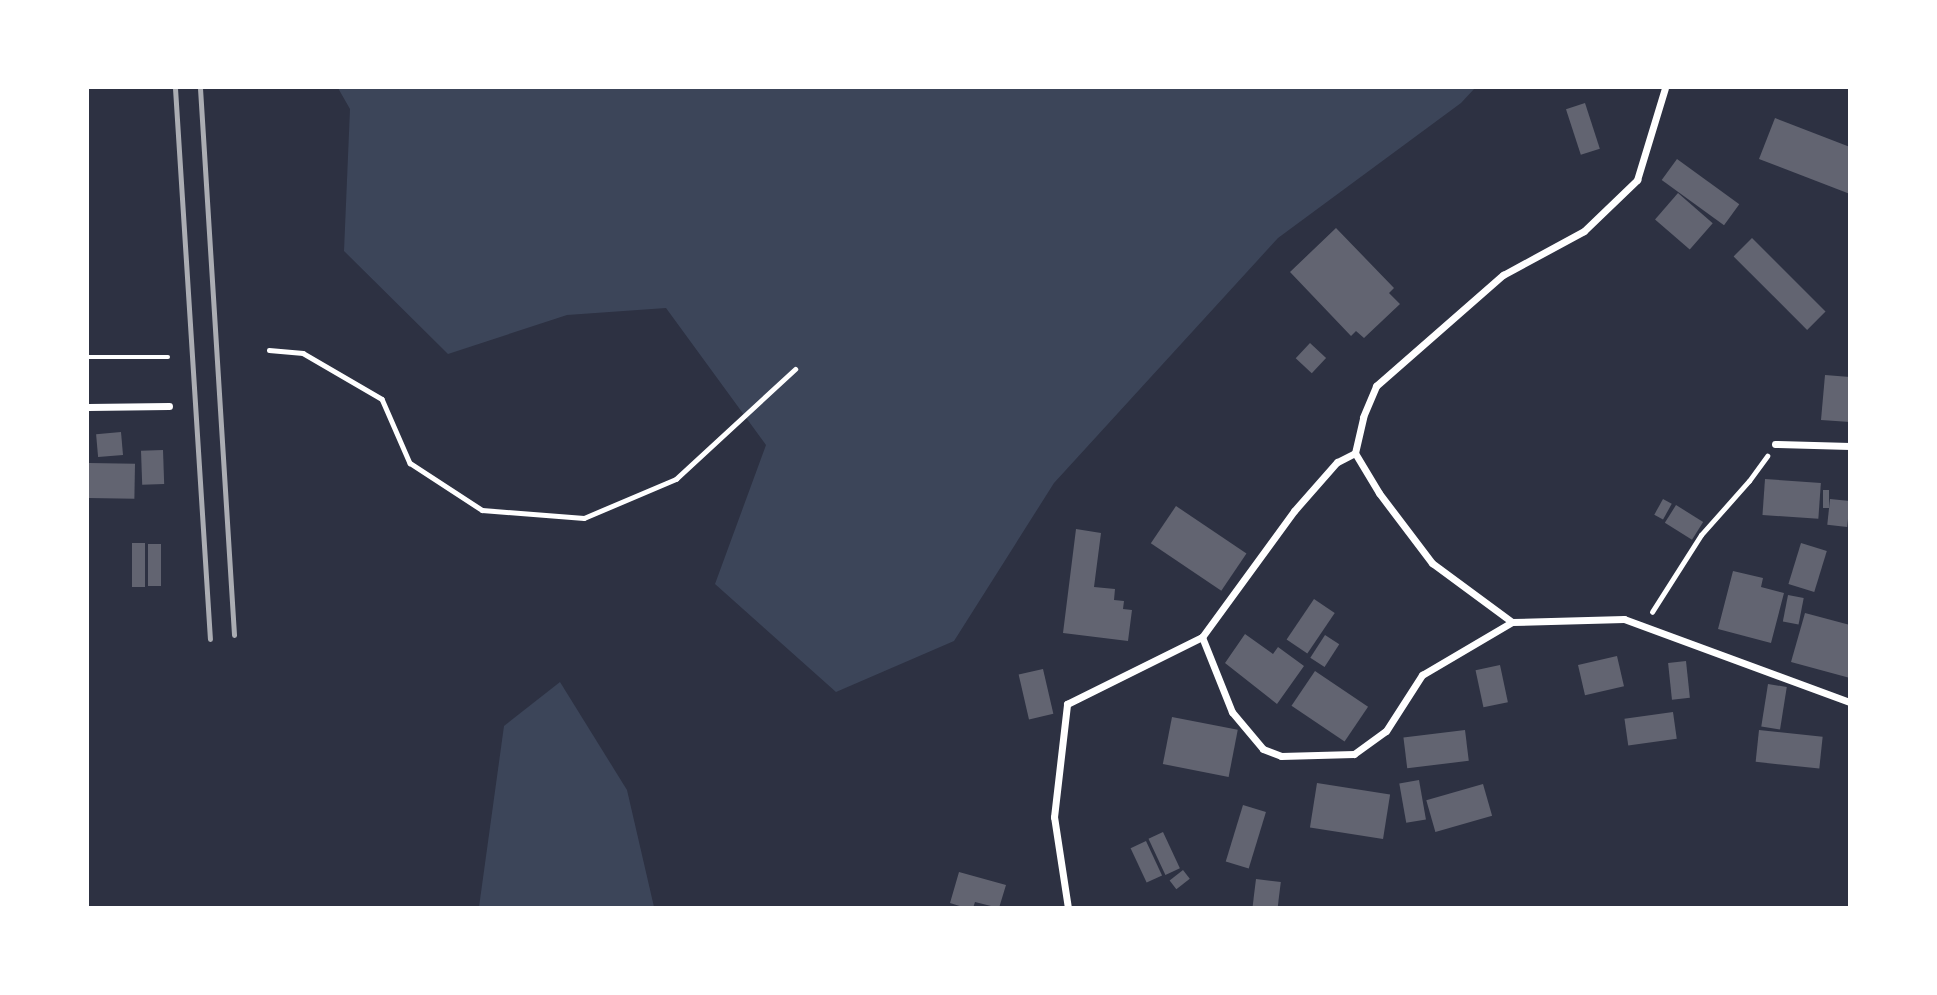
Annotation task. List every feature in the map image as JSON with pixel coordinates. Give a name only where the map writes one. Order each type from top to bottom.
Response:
[{"type":"street","points":[[1512,622],[1432,563],[1379,493],[1354,453],[1363,417],[1376,386],[1503,275],[1584,231],[1637,180],[1665,88]]},
{"type":"street","points":[[88,407],[169,406]]},
{"type":"street","points":[[1775,444],[1850,446]]},
{"type":"street","points":[[1068,908],[1054,817],[1067,704],[1202,637],[1294,511],[1337,462],[1354,453]]},
{"type":"street","points":[[1202,637],[1232,712],[1263,749],[1281,756],[1308,758],[1354,754],[1386,731],[1422,675],[1512,622],[1624,619],[1704,646],[1850,702]]},
{"type":"path","points":[[269,350],[303,353],[382,398],[410,463],[482,510],[584,518],[676,478],[795,369]]},
{"type":"path","points":[[88,357],[168,357]]},
{"type":"path","points":[[1644,627],[1701,535],[1749,481],[1775,444]]},
{"type":"shaded area","points":[[338,88],[1475,88],[1461,103],[1278,238],[1054,483],[954,641],[836,692],[715,584],[766,445],[666,308],[567,315],[448,354],[344,251],[350,109]]},
{"type":"shaded area","points":[[560,682],[627,790],[654,907],[479,907],[504,726]]},
{"type":"building","points":[[1585,103],[1600,149],[1581,155],[1566,109]]},
{"type":"building","points":[[1775,118],[1850,147],[1850,194],[1759,159]]},
{"type":"building","points":[[1677,159],[1739,204],[1724,225],[1662,180]]},
{"type":"building","points":[[1678,193],[1713,223],[1690,250],[1655,219]]},
{"type":"building","points":[[1336,228],[1394,288],[1389,293],[1400,304],[1364,338],[1356,331],[1351,336],[1290,272]]},
{"type":"building","points":[[1752,238],[1826,312],[1807,330],[1734,256]]},
{"type":"building","points":[[1310,343],[1326,358],[1312,373],[1296,358]]},
{"type":"building","points":[[1825,375],[1850,377],[1850,422],[1821,420]]},
{"type":"building","points":[[121,432],[123,455],[98,457],[96,434]]},
{"type":"building","points":[[163,450],[164,484],[142,485],[141,451]]},
{"type":"building","points":[[89,463],[135,464],[134,499],[88,498]]},
{"type":"building","points":[[1765,479],[1821,483],[1818,519],[1762,515]]},
{"type":"building","points":[[1823,490],[1829,490],[1829,508],[1823,508]]},
{"type":"building","points":[[1663,499],[1672,504],[1663,520],[1654,515]]},
{"type":"building","points":[[1830,499],[1850,501],[1847,527],[1827,525]]},
{"type":"building","points":[[1676,505],[1703,522],[1692,540],[1665,523]]},
{"type":"building","points":[[1176,506],[1246,554],[1221,591],[1151,543]]},
{"type":"building","points":[[1076,529],[1101,533],[1094,587],[1115,589],[1114,600],[1124,601],[1123,609],[1132,610],[1128,641],[1063,633]]},
{"type":"building","points":[[132,543],[145,543],[145,587],[132,587]]},
{"type":"building","points":[[1801,543],[1827,551],[1814,592],[1788,584]]},
{"type":"building","points":[[148,544],[161,544],[161,586],[148,586]]},
{"type":"building","points":[[1733,571],[1763,578],[1761,587],[1784,593],[1771,643],[1718,629]]},
{"type":"building","points":[[1788,595],[1804,598],[1799,625],[1783,622]]},
{"type":"building","points":[[1314,599],[1335,613],[1307,654],[1287,640]]},
{"type":"building","points":[[1805,613],[1850,625],[1850,678],[1791,662]]},
{"type":"building","points":[[1245,634],[1273,654],[1278,647],[1304,666],[1277,704],[1225,663]]},
{"type":"building","points":[[1325,635],[1339,644],[1325,667],[1310,658]]},
{"type":"building","points":[[1617,656],[1624,686],[1585,695],[1578,665]]},
{"type":"building","points":[[1686,661],[1690,698],[1672,700],[1668,663]]},
{"type":"building","points":[[1500,665],[1508,702],[1483,707],[1476,670]]},
{"type":"building","points":[[1043,669],[1053,714],[1029,719],[1019,675]]},
{"type":"building","points":[[1315,671],[1368,707],[1345,742],[1292,706]]},
{"type":"building","points":[[1768,684],[1787,687],[1780,729],[1761,726]]},
{"type":"building","points":[[1673,712],[1677,739],[1628,746],[1624,719]]},
{"type":"building","points":[[1172,717],[1238,730],[1229,777],[1163,764]]},
{"type":"building","points":[[1465,730],[1469,761],[1407,768],[1403,738]]},
{"type":"building","points":[[1759,730],[1823,737],[1819,769],[1756,762]]},
{"type":"building","points":[[1419,780],[1426,819],[1406,823],[1399,783]]},
{"type":"building","points":[[1317,783],[1390,795],[1383,839],[1310,827]]},
{"type":"building","points":[[1483,784],[1492,816],[1435,832],[1426,800]]},
{"type":"building","points":[[1243,805],[1266,812],[1249,868],[1226,861]]},
{"type":"building","points":[[1163,832],[1180,868],[1165,875],[1148,839]]},
{"type":"building","points":[[1146,841],[1162,875],[1147,883],[1131,848]]},
{"type":"building","points":[[1183,870],[1190,879],[1176,889],[1170,880]]},
{"type":"building","points":[[959,872],[1006,885],[999,908],[975,902],[973,908],[950,903]]},
{"type":"building","points":[[1256,879],[1281,882],[1278,908],[1252,908]]},
{"type":"railway","points":[[175,88],[210,639]]},
{"type":"railway","points":[[200,88],[234,635]]}]
